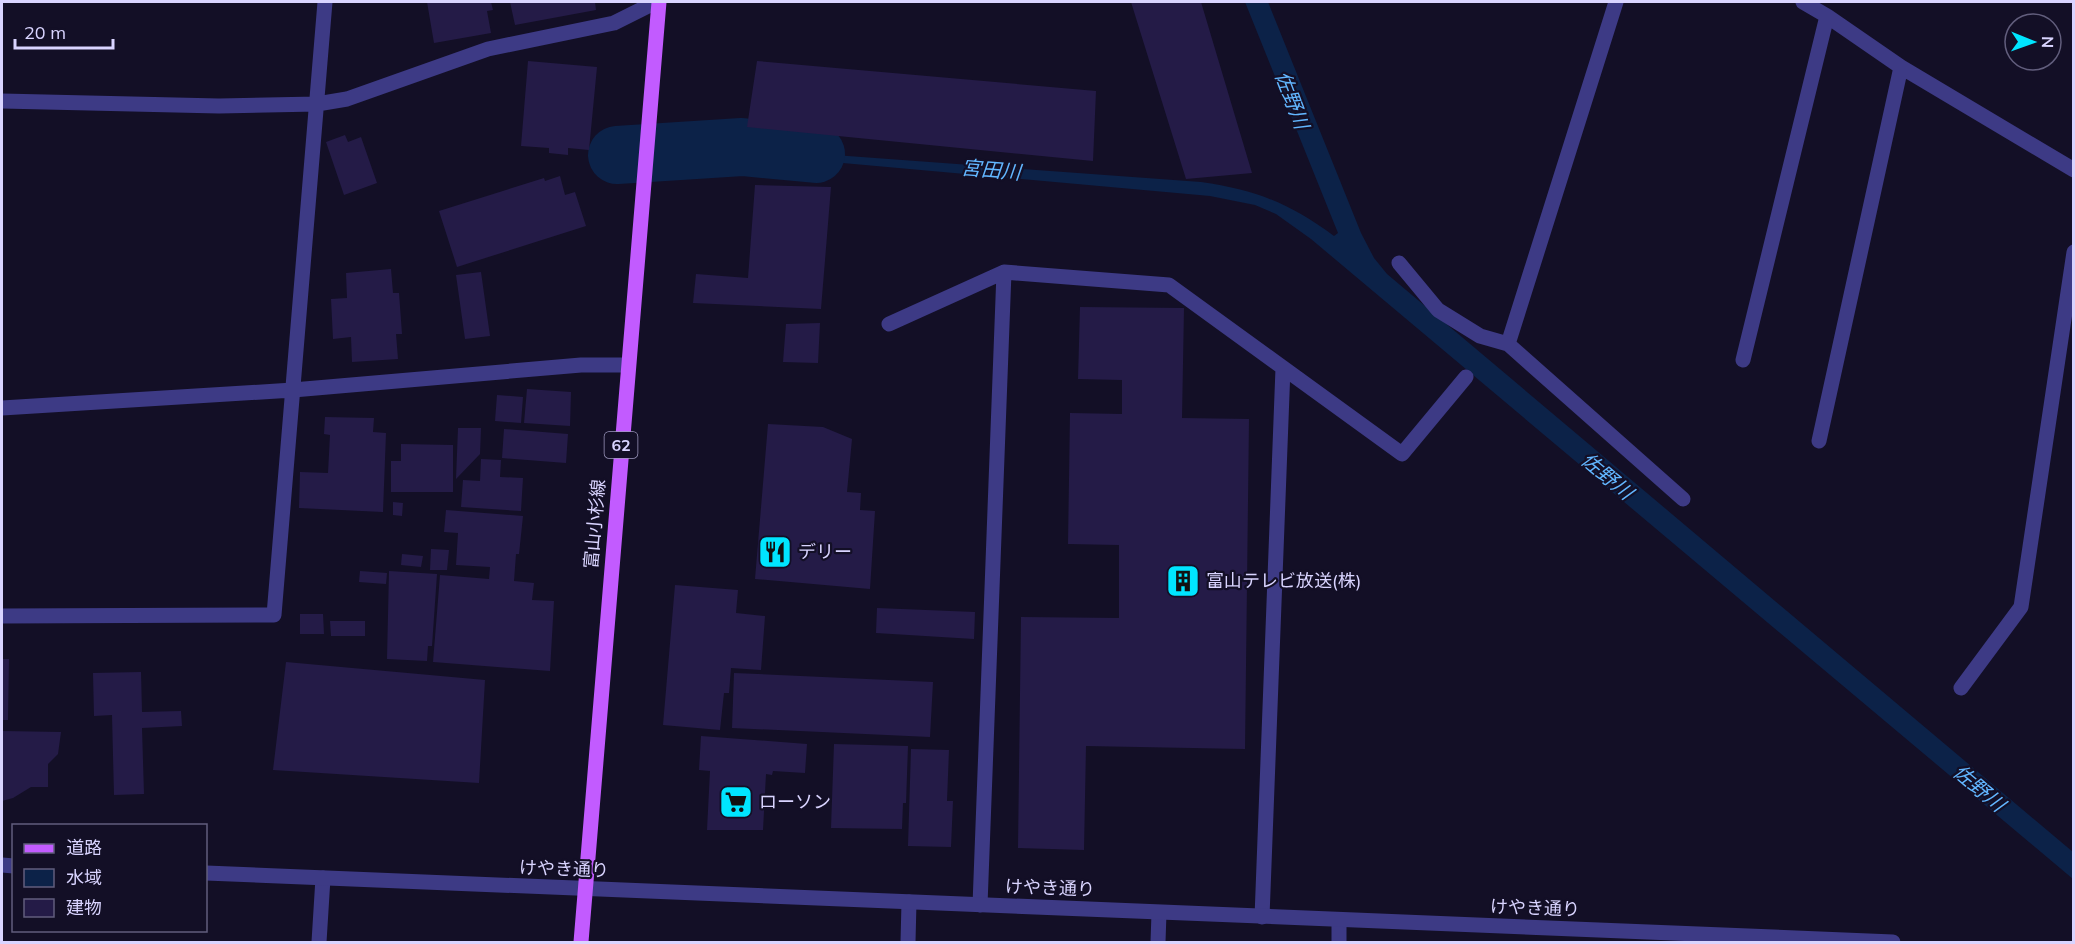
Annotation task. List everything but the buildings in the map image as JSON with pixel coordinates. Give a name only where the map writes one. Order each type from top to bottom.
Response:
[{"type":"main road","name":"富山小杉線","points":[[580,942],[657,2]]},
{"type":"street","points":[[2,616],[274,615],[325,2]]},
{"type":"street","points":[[2,101],[219,105],[317,104],[347,99],[488,49],[614,23],[657,2]]},
{"type":"street","points":[[1508,344],[1616,2]]},
{"type":"street","points":[[1803,2],[1901,67],[2073,170]]},
{"type":"street","points":[[1743,360],[1827,16]]},
{"type":"street","points":[[1820,441],[1901,67]]},
{"type":"street","points":[[1961,688],[2021,607],[2073,252]]},
{"type":"street","points":[[1399,263],[1438,310],[1480,336],[1508,344],[1683,499]]},
{"type":"street","points":[[980,905],[1004,272]]},
{"type":"street","points":[[889,324],[1004,272],[1169,285],[1402,454],[1466,377]]},
{"type":"street","points":[[2,408],[293,390],[581,365],[628,364]]},
{"type":"street","points":[[1262,916],[1283,368]]},
{"type":"street","name":"けやき通り","points":[[207,873],[1262,916],[1624,937],[1893,942]]},
{"type":"street","points":[[319,942],[323,878]]},
{"type":"street","points":[[908,942],[909,902]]},
{"type":"street","points":[[1158,942],[1159,912]]},
{"type":"street","points":[[1339,920],[1339,942]]},
{"type":"water","name":"佐野川","points":[[1245,2],[1268,2],[1361,233],[1374,258],[1387,274],[2073,852],[2073,879],[1311,239],[1276,214],[1255,205],[1210,196],[743,154],[741,161],[732,152],[742,141],[780,151],[1201,182],[1239,189],[1271,200],[1302,215],[1334,236],[1338,233]]},
{"type":"waterway","name":"宮田川","points":[[617,155],[742,147],[816,154]]},
{"type":"place","name":"デリー","points":[[775,552]]},
{"type":"place","name":"富山テレビ放送(株)","points":[[1183,581]]},
{"type":"place","name":"ローソン","points":[[736,802]]}]
